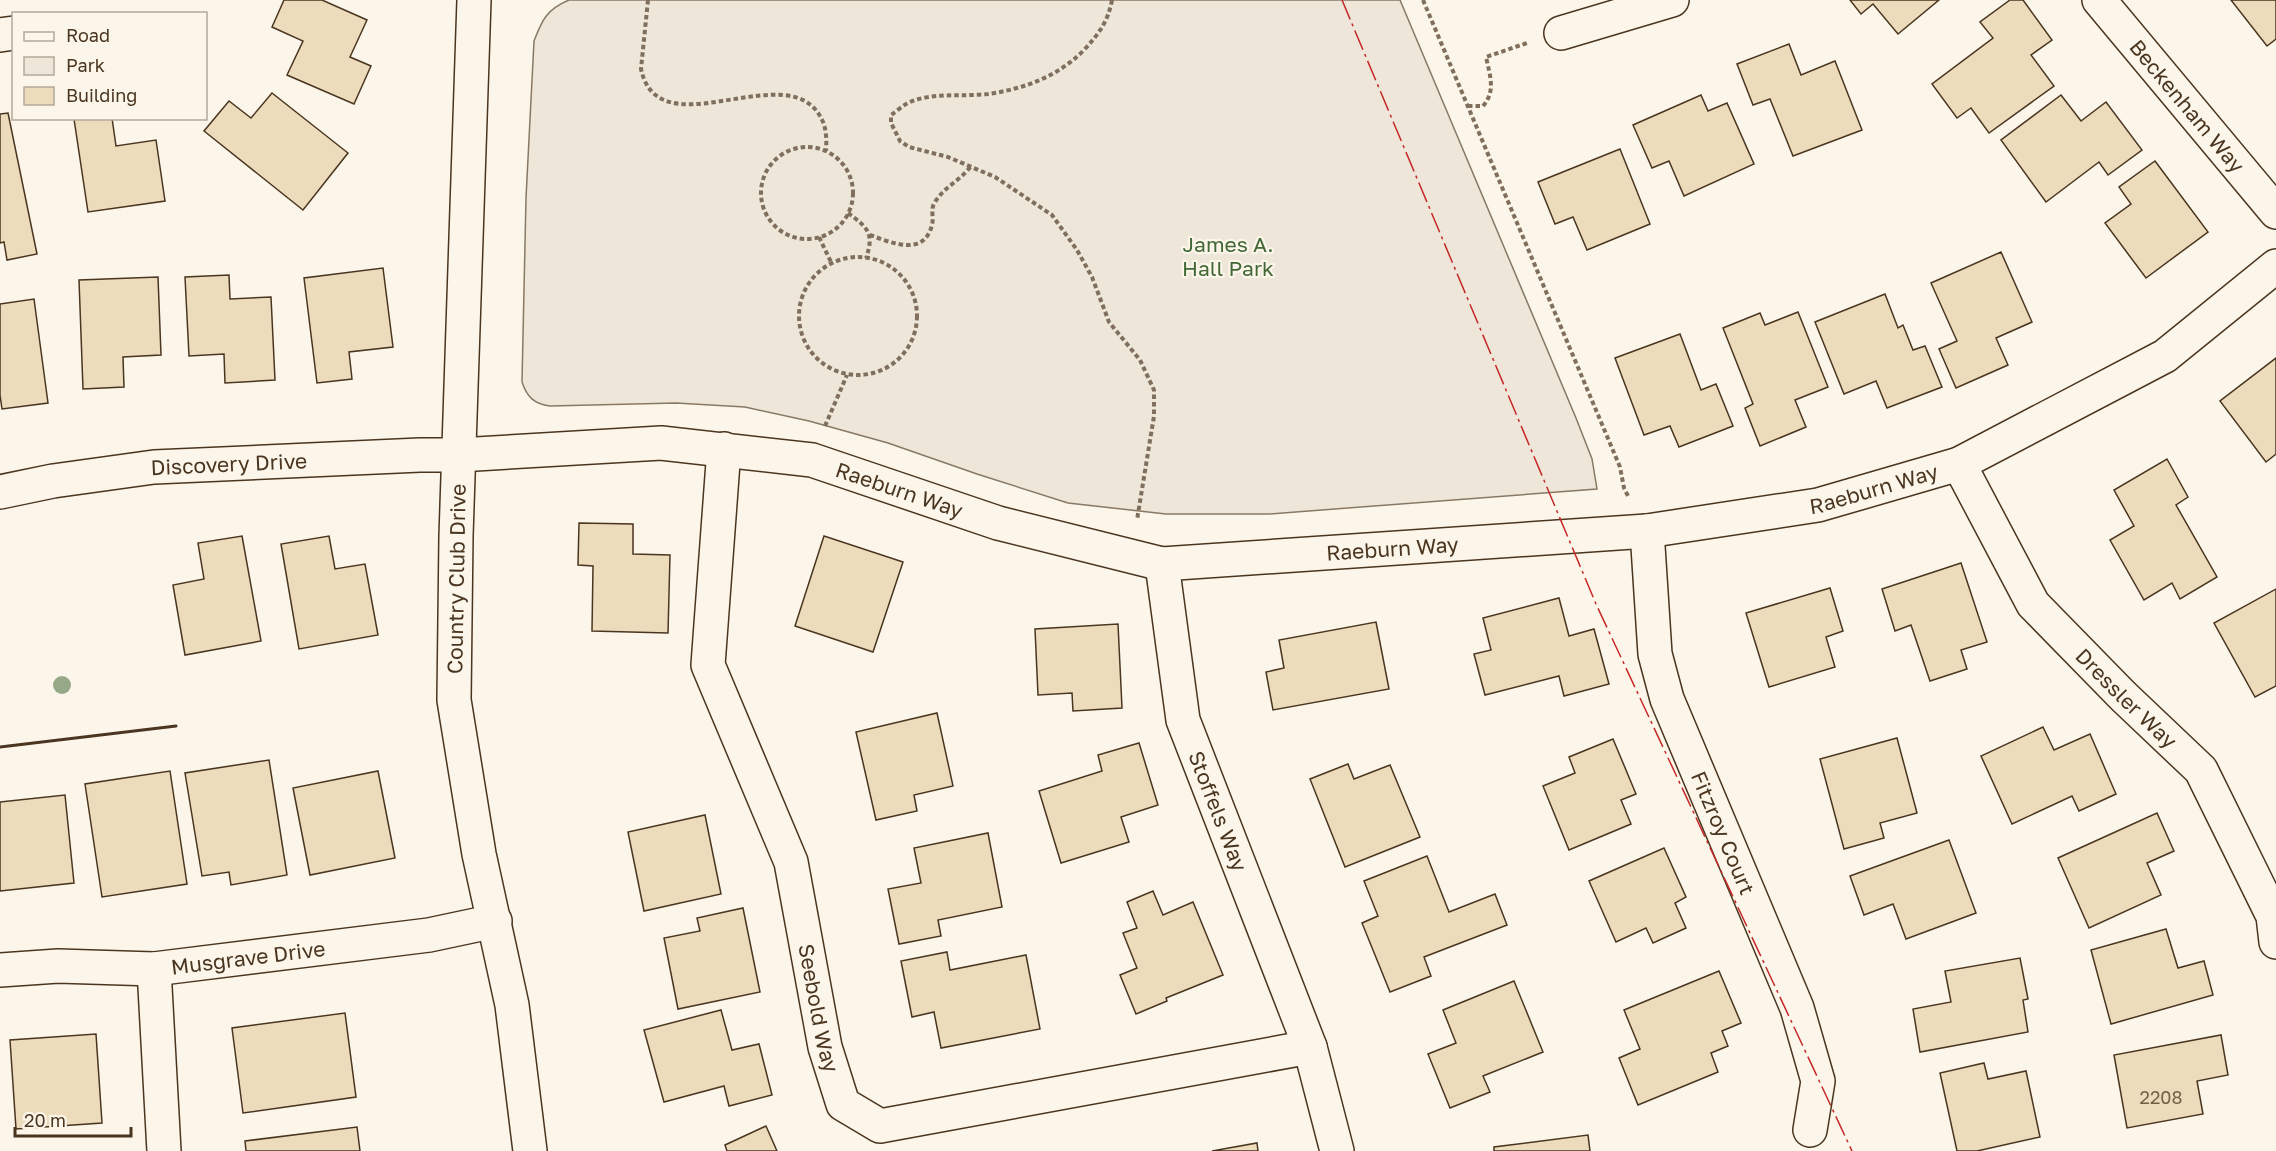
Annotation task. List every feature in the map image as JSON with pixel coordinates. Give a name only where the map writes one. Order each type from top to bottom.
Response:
[{"type":"street","name":"Country Club Drive","points":[[474,0],[459,454],[454,700],[479,854],[512,1005],[530,1151]]},
{"type":"street","points":[[1561,33],[1672,0]]},
{"type":"street","name":"Beckenham Way","points":[[2100,0],[2276,213]]},
{"type":"street","name":"Raeburn Way","points":[[459,454],[661,443],[812,460],[998,524],[1147,561],[1647,531],[1818,505],[1959,464],[2165,356],[2276,266]]},
{"type":"street","name":"Seebold Way","points":[[724,449],[708,665],[791,862],[825,1047],[843,1104],[880,1126],[1310,1047]]},
{"type":"street","name":"Discovery Drive","points":[[0,492],[53,481],[154,467],[459,454]]},
{"type":"street","name":"Dressler Way","points":[[1959,464],[2033,604],[2123,696],[2201,770],[2275,924]]},
{"type":"street","name":"Fitzroy Court","points":[[1647,531],[1655,654],[1667,699],[1797,1008],[1818,1081],[1810,1130]]},
{"type":"street","name":"Stoffels Way","points":[[1147,561],[1183,720],[1310,1047],[1337,1151]]},
{"type":"street","name":"Musgrave Drive","points":[[0,970],[58,966],[154,969],[429,935],[495,921]]},
{"type":"street","points":[[154,969],[164,1151]]},
{"type":"path","points":[[648,0],[641,69],[648,84],[659,98],[687,105],[762,95],[791,96],[804,100],[819,114],[825,124],[826,151]]},
{"type":"path","points":[[1112,0],[1109,16],[1094,39],[1068,65],[1021,88],[987,94],[925,98],[909,102],[891,115],[891,123],[900,141],[909,147],[948,157],[995,177],[1052,215],[1077,250],[1092,278],[1109,322],[1140,360],[1154,390],[1147,561]]},
{"type":"path","points":[[1423,0],[1620,467],[1624,488],[1647,531]]},
{"type":"path","points":[[1468,106],[1483,106],[1490,97],[1492,89],[1486,57],[1561,33]]},
{"type":"path","points":[[806,146],[826,151],[839,160],[847,170],[851,181],[853,194],[848,213],[837,227],[819,237],[802,239],[789,236],[769,220],[763,208],[760,196],[765,172],[782,154],[806,146]]},
{"type":"path","points":[[870,235],[902,245],[920,244],[927,237],[933,224],[932,208],[935,201],[971,166]]},
{"type":"path","points":[[848,213],[864,226],[870,235],[866,258]]},
{"type":"path","points":[[819,237],[832,264]]},
{"type":"path","points":[[848,258],[866,258],[884,263],[903,278],[915,299],[917,322],[910,344],[895,363],[875,373],[847,375],[830,368],[805,344],[799,320],[802,296],[815,275],[832,264],[848,258]]},
{"type":"path","points":[[812,460],[847,375]]},
{"type":"green space","name":"James A. Hall Park","points":[[569,0],[1400,0],[1576,418],[1592,459],[1597,489],[1269,514],[1166,514],[1068,503],[888,443],[809,421],[745,407],[676,403],[550,406],[540,404],[529,396],[522,382],[526,198],[534,41],[550,11]]},
{"type":"building","points":[[284,0],[322,0],[367,20],[350,57],[371,66],[354,104],[287,75],[303,41],[272,27]]},
{"type":"building","points":[[1850,0],[1939,0],[1898,34],[1873,4],[1861,14]]},
{"type":"building","points":[[2010,0],[2023,0],[2052,40],[2031,55],[2054,86],[1989,133],[1971,108],[1957,118],[1932,84],[1993,38],[1980,22]]},
{"type":"building","points":[[2231,0],[2276,0],[2276,39],[2267,46]]},
{"type":"building","points":[[1789,44],[1801,75],[1835,61],[1862,130],[1793,156],[1770,99],[1753,105],[1737,64]]},
{"type":"building","points":[[272,93],[348,153],[303,210],[204,131],[229,101],[251,118]]},
{"type":"building","points":[[1701,95],[1708,111],[1727,103],[1754,164],[1684,196],[1669,161],[1652,168],[1633,125]]},
{"type":"building","points":[[2061,95],[2081,121],[2106,102],[2142,150],[2108,175],[2099,162],[2046,202],[2001,140]]},
{"type":"building","points":[[8,113],[37,254],[7,260],[4,242],[0,243],[0,114]]},
{"type":"building","points":[[74,120],[112,120],[116,146],[156,140],[165,201],[88,212]]},
{"type":"building","points":[[1620,149],[1650,224],[1587,250],[1573,217],[1555,224],[1538,182]]},
{"type":"building","points":[[2155,161],[2208,232],[2146,278],[2105,223],[2131,204],[2119,187]]},
{"type":"building","points":[[2001,252],[2032,322],[1996,338],[2008,365],[1956,388],[1939,349],[1957,341],[1931,283]]},
{"type":"building","points":[[383,268],[393,347],[349,352],[352,379],[317,383],[304,278]]},
{"type":"building","points":[[229,275],[230,299],[271,297],[275,380],[225,383],[224,354],[189,356],[185,277]]},
{"type":"building","points":[[158,277],[161,355],[123,357],[124,387],[83,389],[79,280]]},
{"type":"building","points":[[1885,294],[1898,328],[1903,325],[1913,350],[1925,346],[1942,387],[1887,408],[1876,381],[1844,394],[1815,322]]},
{"type":"building","points":[[34,299],[48,403],[2,409],[0,304]]},
{"type":"building","points":[[1798,312],[1828,387],[1795,400],[1806,427],[1760,446],[1745,408],[1753,404],[1723,328],[1760,313],[1765,325]]},
{"type":"building","points":[[1680,334],[1701,390],[1716,384],[1733,426],[1679,447],[1670,426],[1644,435],[1615,358]]},
{"type":"building","points":[[2276,358],[2276,454],[2266,462],[2220,401]]},
{"type":"building","points":[[2167,459],[2188,497],[2176,505],[2217,577],[2180,599],[2172,583],[2144,600],[2110,540],[2134,526],[2114,490]]},
{"type":"building","points":[[579,523],[633,524],[633,554],[670,555],[668,633],[592,631],[593,566],[578,565]]},
{"type":"building","points":[[242,536],[261,641],[185,655],[173,585],[204,579],[198,543]]},
{"type":"building","points":[[329,536],[335,569],[365,564],[378,635],[299,649],[281,544]]},
{"type":"building","points":[[824,536],[903,562],[873,652],[795,626]]},
{"type":"building","points":[[1961,563],[1987,642],[1961,650],[1967,669],[1930,681],[1911,625],[1895,631],[1882,589]]},
{"type":"building","points":[[1830,588],[1843,631],[1826,637],[1835,667],[1769,687],[1746,613]]},
{"type":"building","points":[[2276,589],[2276,686],[2255,697],[2214,623]]},
{"type":"building","points":[[1559,598],[1569,636],[1594,629],[1609,684],[1564,696],[1559,676],[1485,695],[1474,654],[1491,650],[1483,618]]},
{"type":"building","points":[[1376,622],[1389,689],[1273,710],[1266,672],[1284,668],[1279,640]]},
{"type":"building","points":[[1118,624],[1122,708],[1073,711],[1072,693],[1038,695],[1035,629]]},
{"type":"building","points":[[937,713],[953,786],[914,795],[917,811],[876,820],[856,732]]},
{"type":"building","points":[[2043,727],[2054,750],[2090,734],[2116,794],[2079,811],[2072,796],[2012,824],[1981,756]]},
{"type":"building","points":[[1897,738],[1917,813],[1880,823],[1884,838],[1844,849],[1820,759]]},
{"type":"building","points":[[1613,739],[1636,794],[1621,800],[1631,824],[1569,850],[1543,786],[1575,773],[1569,757]]},
{"type":"building","points":[[1139,743],[1158,805],[1121,817],[1129,842],[1061,863],[1039,791],[1102,771],[1098,755]]},
{"type":"building","points":[[269,760],[287,875],[231,885],[229,872],[202,876],[185,773]]},
{"type":"building","points":[[1348,764],[1354,779],[1390,765],[1420,837],[1345,867],[1310,779]]},
{"type":"building","points":[[170,771],[187,884],[102,897],[85,784]]},
{"type":"building","points":[[378,771],[395,858],[310,875],[293,788]]},
{"type":"building","points":[[65,795],[74,883],[0,891],[0,802]]},
{"type":"building","points":[[2157,813],[2174,851],[2147,863],[2161,895],[2089,928],[2058,858]]},
{"type":"building","points":[[705,815],[721,894],[644,911],[628,832]]},
{"type":"building","points":[[988,833],[1002,907],[938,920],[941,936],[899,944],[888,889],[921,883],[914,848]]},
{"type":"building","points":[[1949,840],[1976,913],[1906,939],[1893,904],[1864,915],[1850,876]]},
{"type":"building","points":[[1664,848],[1686,897],[1675,903],[1686,928],[1653,943],[1646,928],[1616,942],[1589,881]]},
{"type":"building","points":[[1427,856],[1449,912],[1495,894],[1507,925],[1424,957],[1431,976],[1390,992],[1362,923],[1378,916],[1364,881]]},
{"type":"building","points":[[1153,891],[1163,915],[1193,902],[1223,975],[1166,998],[1167,1001],[1136,1014],[1120,975],[1137,968],[1123,933],[1137,928],[1127,902]]},
{"type":"building","points":[[743,908],[760,992],[678,1009],[664,938],[700,931],[697,918]]},
{"type":"building","points":[[2166,929],[2178,968],[2204,961],[2213,995],[2111,1024],[2091,950]]},
{"type":"building","points":[[947,952],[950,970],[1026,955],[1040,1029],[941,1048],[934,1012],[912,1017],[901,961]]},
{"type":"building","points":[[2020,958],[2028,999],[2023,1000],[2028,1032],[1920,1052],[1913,1009],[1951,1002],[1945,971]]},
{"type":"building","points":[[1719,971],[1741,1023],[1722,1031],[1728,1046],[1711,1053],[1718,1072],[1638,1105],[1619,1058],[1640,1049],[1624,1010]]},
{"type":"building","points":[[1514,981],[1543,1052],[1483,1076],[1490,1092],[1450,1108],[1428,1054],[1456,1043],[1443,1010]]},
{"type":"building","points":[[721,1010],[732,1050],[759,1044],[772,1095],[729,1106],[724,1086],[664,1102],[644,1030]]},
{"type":"building","points":[[345,1013],[356,1097],[243,1113],[232,1028]]},
{"type":"building","points":[[96,1034],[102,1123],[16,1129],[10,1040]]},
{"type":"building","points":[[2221,1035],[2228,1075],[2197,1081],[2203,1114],[2127,1128],[2114,1055]]},
{"type":"building","points":[[1984,1063],[1988,1079],[2026,1071],[2040,1137],[1977,1151],[1957,1151],[1940,1073]]},
{"type":"building","points":[[766,1126],[777,1151],[727,1151],[725,1145]]},
{"type":"building","points":[[357,1127],[360,1151],[246,1151],[245,1141]]},
{"type":"building","points":[[1588,1135],[1590,1151],[1494,1151],[1494,1147]]},
{"type":"building","points":[[1257,1143],[1258,1151],[1212,1151]]},
{"type":"wall","points":[[0,747],[176,726]]},
{"type":"power","points":[[1342,0],[1596,604],[1852,1151]]}]
